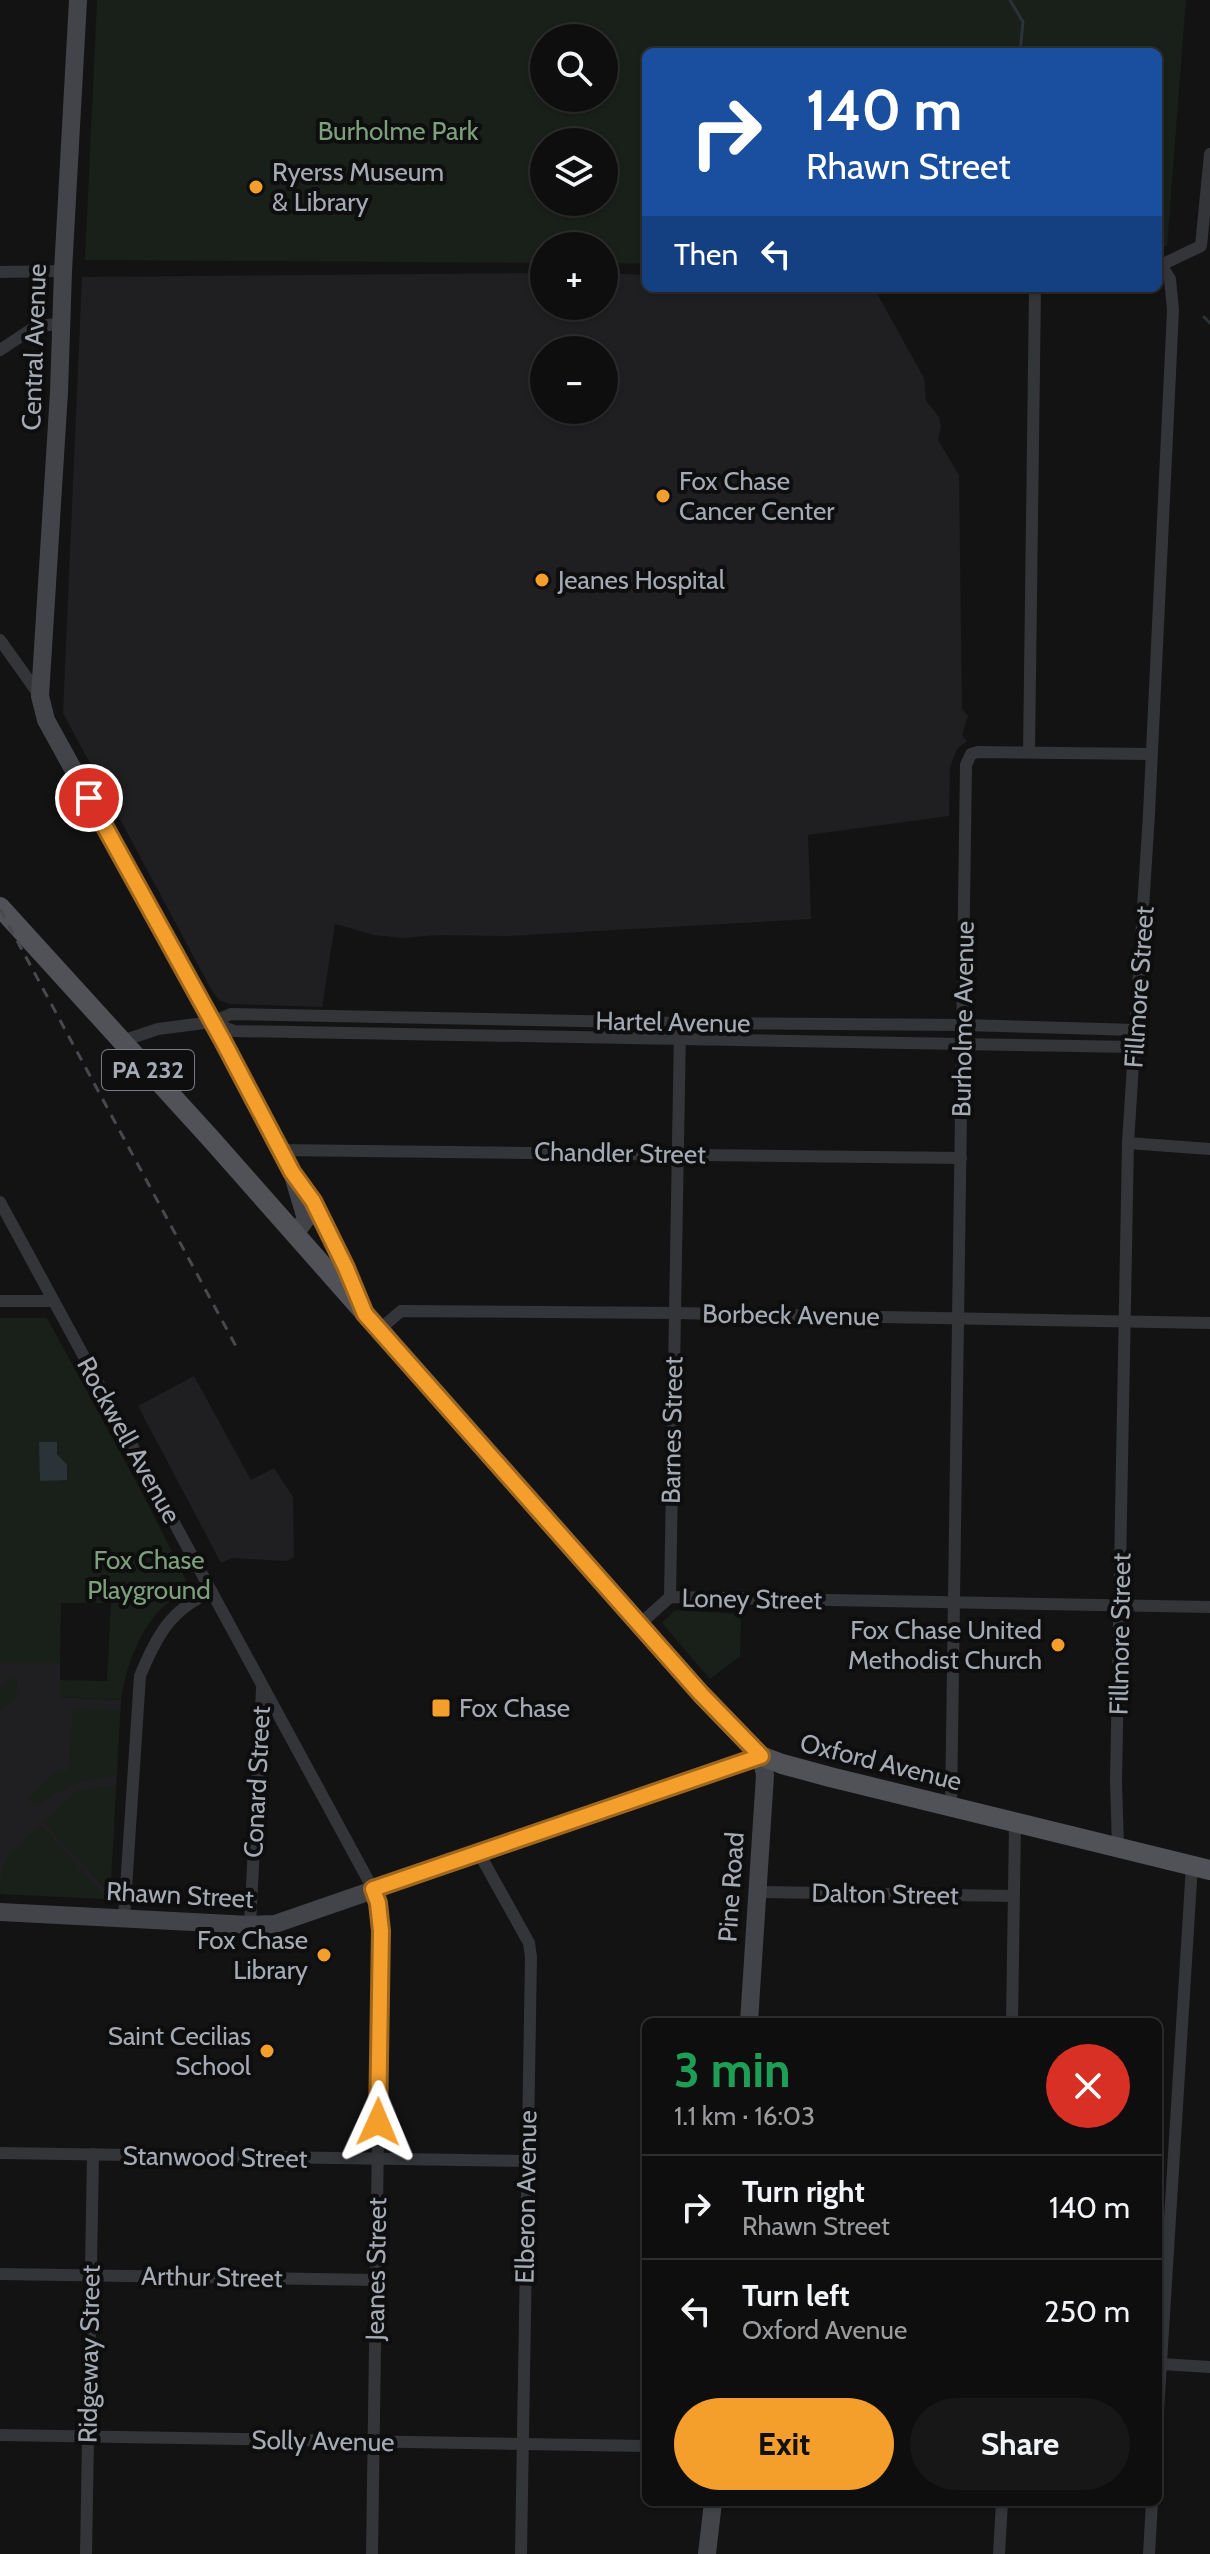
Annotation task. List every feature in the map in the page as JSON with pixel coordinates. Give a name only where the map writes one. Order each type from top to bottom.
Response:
[{"type":"main road","name":"Central Avenue","points":[[40,696],[48,599],[78,0]]},
{"type":"main road","points":[[40,696],[46,720],[279,1150],[313,1201],[372,1322]]},
{"type":"main road","name":"Oxford Avenue","points":[[0,907],[295,1234],[743,1740],[761,1756],[782,1764],[1118,1847]]},
{"type":"main road","points":[[292,1172],[306,1215],[295,1234]]},
{"type":"main road","name":"Rhawn Street","points":[[0,1912],[275,1924],[761,1756]]},
{"type":"main road","name":"Pine Road","points":[[749,2018],[765,1775],[761,1756]]},
{"type":"main road","name":"PA 232","points":[[1118,1847],[1201,1867]]},
{"type":"main road","points":[[707,2554],[713,2506]]},
{"type":"street","name":"Fillmore Street","points":[[1162,263],[1206,246],[1210,154]]},
{"type":"street","name":"Fillmore Street","points":[[1118,1847],[1116,1781],[1128,1143],[1173,310],[1170,279],[1162,267]]},
{"type":"street","points":[[0,272],[63,271]]},
{"type":"street","points":[[1029,752],[1035,292]]},
{"type":"street","points":[[0,350],[35,327],[62,323]]},
{"type":"street","points":[[0,640],[40,696]]},
{"type":"street","name":"Burholme Avenue","points":[[951,1807],[966,765],[971,754],[978,752],[1151,754]]},
{"type":"street","name":"Hartel Avenue","points":[[122,1041],[158,1029],[212,1022],[231,1014],[1136,1030]]},
{"type":"street","name":"Hartel Avenue","points":[[212,1022],[234,1031],[1135,1047]]},
{"type":"street","name":"Barnes Street","points":[[670,1597],[681,1023]]},
{"type":"street","points":[[1128,1143],[1210,1149]]},
{"type":"street","name":"Chandler Street","points":[[279,1150],[961,1158]]},
{"type":"street","name":"Rockwell Avenue","points":[[0,1202],[373,1889]]},
{"type":"street","points":[[0,1301],[53,1301]]},
{"type":"street","name":"Borbeck Avenue","points":[[372,1322],[401,1311],[1210,1323]]},
{"type":"street","points":[[124,1918],[140,1676],[155,1640],[171,1620],[187,1604],[212,1592]]},
{"type":"street","name":"Loney Street","points":[[640,1624],[670,1597],[1210,1607]]},
{"type":"street","name":"Conard Street","points":[[250,1925],[262,1687]]},
{"type":"street","points":[[1012,2018],[1015,1823]]},
{"type":"street","name":"Elberon Avenue","points":[[479,1853],[523,1932],[531,1957],[521,2554]]},
{"type":"street","points":[[1162,2352],[1201,1867]]},
{"type":"street","name":"Jeanes Street","points":[[372,2554],[381,1931],[373,1889]]},
{"type":"street","name":"Dalton Street","points":[[757,1892],[1013,1896]]},
{"type":"street","name":"Stanwood Street","points":[[0,2153],[526,2161]]},
{"type":"street","name":"Ridgeway Street","points":[[86,2554],[93,2154]]},
{"type":"street","name":"Arthur Street","points":[[0,2274],[376,2280]]},
{"type":"street","points":[[1162,2364],[1210,2367]]},
{"type":"street","name":"Solly Avenue","points":[[0,2435],[642,2446]]},
{"type":"street","points":[[999,2554],[1002,2506]]},
{"type":"street","points":[[1149,2554],[1152,2506]]},
{"type":"shaded area","points":[[530,273],[530,320],[618,320],[618,274],[642,275],[642,292],[876,292],[924,378],[926,401],[939,417],[938,440],[959,475],[962,709],[968,716],[962,735],[967,741],[957,749],[950,767],[949,816],[808,835],[811,919],[507,936],[402,938],[374,935],[335,924],[322,1007],[229,1004],[219,1000],[63,713],[82,277]]},
{"type":"shaded area","points":[[194,1376],[251,1480],[274,1468],[293,1497],[294,1557],[287,1561],[231,1558],[221,1563],[138,1406]]},
{"type":"shaded area","points":[[39,1442],[57,1442],[57,1454],[67,1465],[67,1480],[40,1481]]},
{"type":"shaded area","points":[[0,1663],[60,1663],[60,1697],[121,1700],[110,1898],[0,1894]]},
{"type":"green space","name":"Burholme Park","points":[[97,0],[1186,0],[1167,246],[1162,246],[1162,48],[642,48],[642,264],[618,263],[618,232],[530,232],[530,263],[85,260]]},
{"type":"green space","name":"Fox Chase Playground","points":[[0,1318],[47,1318],[186,1580],[181,1590],[157,1613],[143,1633],[129,1665],[121,1700],[60,1697],[60,1680],[107,1681],[111,1603],[61,1603],[60,1663],[0,1663]]},
{"type":"green space","points":[[675,1610],[741,1614],[740,1656],[710,1679],[662,1623]]},
{"type":"green space","points":[[10,1677],[17,1678],[16,1698],[0,1710],[0,1686]]},
{"type":"green space","points":[[73,1709],[120,1711],[116,1776],[74,1785],[35,1806],[28,1798],[57,1771],[68,1771]]},
{"type":"green space","points":[[116,1786],[109,1893],[43,1822],[76,1792]]},
{"type":"green space","points":[[41,1825],[105,1896],[104,1899],[0,1894],[3,1871],[10,1854]]},
{"type":"waterway","points":[[1010,0],[1023,22],[1020,48]]},
{"type":"waterway","points":[[1204,317],[1210,323]]},
{"type":"railway","points":[[0,909],[238,1350]]},
{"type":"place","name":"Ryerss Museum & Library","points":[[256,187]]},
{"type":"place","name":"Fox Chase Cancer Center","points":[[663,496]]},
{"type":"place","name":"Jeanes Hospital","points":[[542,580]]},
{"type":"place","name":"Fox Chase United Methodist Church","points":[[1058,1645]]},
{"type":"place","name":"Fox Chase","points":[[441,1708]]},
{"type":"place","name":"Fox Chase Library","points":[[324,1955]]},
{"type":"place","name":"Saint Cecilias School","points":[[267,2051]]},
{"type":"route","points":[[89,798],[292,1172],[313,1201],[365,1314],[701,1694],[761,1756],[373,1889],[381,1931],[378,2122]]}]
